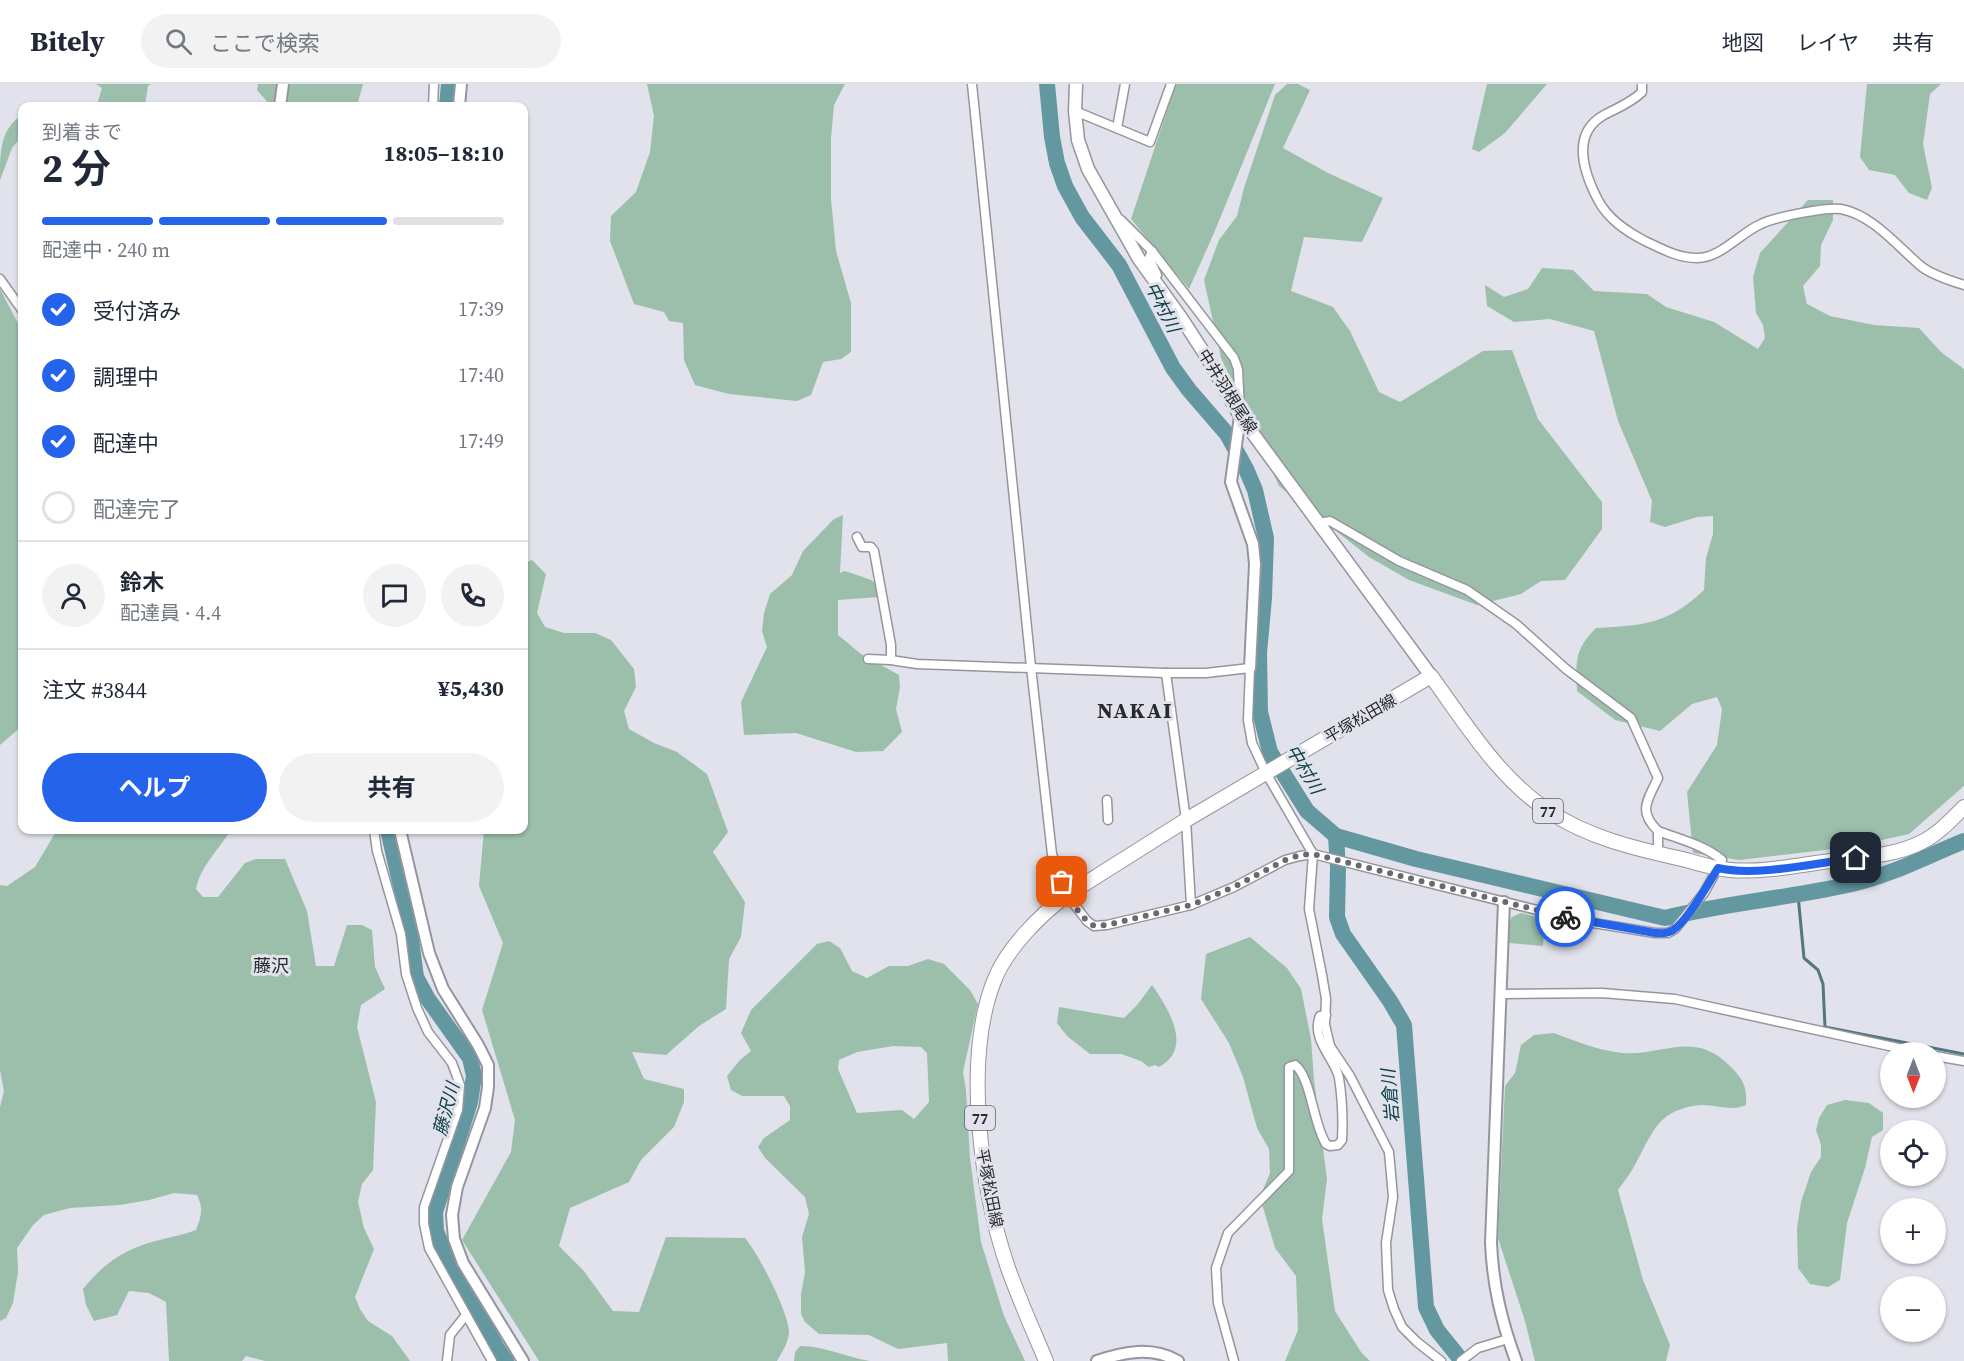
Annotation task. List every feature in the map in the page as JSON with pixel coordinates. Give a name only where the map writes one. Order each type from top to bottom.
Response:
[{"type":"main road","name":"中井羽根尾線","points":[[1076,84],[1078,140],[1088,169],[1139,260],[1208,359],[1240,416],[1431,676]]},
{"type":"main road","name":"平塚松田線","points":[[1046,1361],[1009,1268],[992,1208],[981,1141],[979,1056],[987,1003],[999,971],[1008,956],[1048,908],[1067,895],[1186,820],[1431,676]]},
{"type":"main road","name":"77","points":[[1431,676],[1495,762],[1548,811],[1576,827],[1611,842],[1658,854],[1729,870],[1763,869],[1879,855],[1906,849],[1923,842],[1964,807]]},
{"type":"street","points":[[281,102],[284,84]]},
{"type":"street","points":[[433,102],[434,84]]},
{"type":"street","points":[[459,102],[461,84]]},
{"type":"street","points":[[972,84],[1052,854],[1067,895],[1087,921],[1094,926],[1107,925],[1191,905],[1234,887],[1285,860],[1313,854],[1581,921],[1655,933],[1671,932],[1700,898],[1722,860],[1714,854],[1658,831],[1648,821],[1646,807],[1658,778],[1631,718],[1566,669],[1516,624],[1467,590],[1399,561],[1330,521],[1319,523]]},
{"type":"street","points":[[1117,128],[1125,84]]},
{"type":"street","points":[[1076,111],[1150,142],[1171,84]]},
{"type":"street","points":[[1642,84],[1642,92],[1634,100],[1601,117],[1589,128],[1582,143],[1583,165],[1604,212],[1630,233],[1674,255],[1698,258],[1725,247],[1761,224],[1823,208],[1842,209],[1867,220],[1924,268],[1964,285]]},
{"type":"street","points":[[1109,207],[1152,251],[1234,358],[1238,369],[1240,416],[1231,482],[1253,544],[1255,564],[1248,720],[1252,743],[1313,854],[1309,909],[1326,999],[1325,1025],[1330,1046],[1350,1076],[1389,1152],[1393,1197],[1386,1243],[1388,1290],[1394,1310],[1402,1327],[1416,1342],[1441,1361]]},
{"type":"street","points":[[1152,251],[1149,258],[1157,275],[1155,281]]},
{"type":"street","points":[[0,279],[18,304]]},
{"type":"street","points":[[857,537],[862,546],[871,547],[874,551],[891,645],[891,660]]},
{"type":"street","points":[[868,659],[917,664],[1166,673],[1206,673],[1250,668]]},
{"type":"street","points":[[1166,673],[1186,820],[1191,905]]},
{"type":"street","points":[[1107,800],[1108,820]]},
{"type":"street","points":[[1658,831],[1658,854]]},
{"type":"street","points":[[374,834],[376,851],[401,934],[406,974],[417,1008],[428,1032],[452,1064],[460,1085],[458,1110],[424,1207],[424,1224],[429,1248],[492,1361]]},
{"type":"street","points":[[401,834],[429,953],[443,989],[478,1044],[488,1065],[485,1108],[457,1187],[452,1215],[454,1239],[463,1263],[523,1361]]},
{"type":"street","points":[[1504,902],[1491,1243],[1496,1301],[1516,1361]]},
{"type":"street","points":[[1500,994],[1602,993],[1675,999],[1880,1044]]},
{"type":"street","points":[[1234,1361],[1218,1303],[1216,1268],[1228,1233],[1289,1171],[1289,1067],[1294,1065],[1300,1070],[1326,1144],[1338,1145],[1342,1140],[1339,1075],[1325,1053],[1319,1033],[1318,1020],[1320,1016],[1326,1015]]},
{"type":"street","points":[[1946,1058],[1964,1061]]},
{"type":"street","points":[[447,1361],[450,1335],[466,1315]]},
{"type":"street","points":[[1464,1359],[1478,1348],[1508,1340]]},
{"type":"street","points":[[1097,1361],[1128,1351],[1153,1352],[1178,1361]]},
{"type":"green space","points":[[96,84],[151,84],[148,86],[146,102],[97,102],[102,88]]},
{"type":"green space","points":[[258,84],[363,84],[358,102],[268,102],[257,90]]},
{"type":"green space","points":[[647,84],[845,84],[834,105],[831,138],[831,199],[836,251],[851,303],[851,352],[841,359],[823,362],[811,395],[797,401],[729,394],[695,385],[684,360],[683,323],[669,321],[664,312],[634,304],[610,241],[611,216],[636,192],[650,152],[654,116]]},
{"type":"green space","points":[[1176,84],[1275,84],[1189,289],[1131,219]]},
{"type":"green space","points":[[1287,84],[1298,84],[1310,90],[1283,148],[1328,173],[1383,198],[1362,242],[1304,237],[1291,291],[1333,307],[1350,331],[1379,392],[1400,402],[1483,351],[1512,350],[1538,419],[1602,502],[1602,529],[1565,580],[1541,581],[1521,594],[1477,605],[1409,580],[1369,557],[1279,486],[1221,358],[1204,280],[1219,240],[1237,216],[1275,95]]},
{"type":"green space","points":[[1487,84],[1547,84],[1505,133],[1479,152],[1472,149]]},
{"type":"green space","points":[[1867,84],[1941,84],[1930,94],[1923,144],[1932,188],[1927,200],[1909,193],[1895,175],[1869,170],[1860,157]]},
{"type":"green space","points":[[18,118],[18,141],[12,148],[0,180],[0,160],[5,134]]},
{"type":"green space","points":[[1808,200],[1833,200],[1833,220],[1821,245],[1820,266],[1803,286],[1807,304],[1830,316],[1874,325],[1919,328],[1941,352],[1964,369],[1964,786],[1909,834],[1850,847],[1739,860],[1693,853],[1687,792],[1717,745],[1722,709],[1717,697],[1692,704],[1660,731],[1615,720],[1577,691],[1576,672],[1580,650],[1596,628],[1642,624],[1666,617],[1691,602],[1704,590],[1706,558],[1713,534],[1713,516],[1697,517],[1665,527],[1650,522],[1652,501],[1618,421],[1594,331],[1550,319],[1514,322],[1487,306],[1485,285],[1504,297],[1528,289],[1542,268],[1573,270],[1594,291],[1647,294],[1666,307],[1714,322],[1758,349],[1765,338],[1763,325],[1756,313],[1753,277],[1760,253]]},
{"type":"green space","points":[[0,289],[18,323],[18,729],[0,745]]},
{"type":"green space","points":[[843,515],[840,573],[844,571],[873,581],[879,597],[838,600],[838,635],[861,654],[899,675],[900,687],[896,709],[902,732],[883,751],[856,752],[796,733],[744,735],[741,702],[767,647],[762,631],[764,613],[770,594],[792,575],[803,551],[834,519]]},
{"type":"green space","points":[[532,560],[546,574],[537,613],[545,627],[564,633],[595,633],[611,640],[634,669],[636,687],[624,711],[629,729],[654,743],[677,752],[707,774],[728,832],[713,852],[745,902],[741,937],[729,959],[726,1009],[699,1026],[666,1055],[632,1052],[644,1079],[684,1089],[684,1102],[674,1127],[641,1160],[629,1182],[570,1208],[559,1246],[583,1270],[613,1311],[639,1312],[666,1237],[745,1238],[772,1283],[784,1310],[789,1331],[788,1339],[777,1361],[539,1361],[462,1240],[511,1152],[515,1120],[482,1010],[503,943],[479,886],[484,834],[528,834],[528,562]]},
{"type":"green space","points":[[55,834],[228,834],[201,873],[196,889],[203,897],[218,897],[245,863],[256,859],[285,859],[307,911],[316,966],[334,966],[347,925],[362,925],[372,930],[375,967],[385,989],[361,1005],[357,1027],[376,1102],[373,1170],[362,1184],[358,1202],[364,1228],[374,1249],[355,1297],[368,1321],[392,1336],[410,1361],[265,1361],[246,1356],[242,1361],[169,1361],[166,1302],[149,1293],[129,1291],[117,1315],[94,1321],[86,1305],[83,1289],[95,1275],[124,1253],[196,1230],[201,1213],[197,1195],[174,1193],[120,1205],[70,1208],[44,1215],[33,1225],[17,1248],[18,1272],[13,1303],[6,1318],[0,1321],[0,1107],[4,1091],[0,1070],[0,885],[7,886],[35,867]]},
{"type":"green space","points":[[1521,913],[1545,919],[1543,946],[1509,943],[1509,922],[1512,917]]},
{"type":"green space","points":[[1250,937],[1287,968],[1301,989],[1311,1039],[1327,1179],[1322,1219],[1335,1311],[1361,1352],[1370,1361],[1285,1361],[1298,1330],[1296,1276],[1275,1248],[1260,1197],[1270,1173],[1269,1149],[1257,1128],[1243,1077],[1229,1043],[1201,999],[1206,954]]},
{"type":"green space","points":[[829,941],[840,948],[852,971],[867,978],[889,966],[908,966],[928,959],[944,964],[970,990],[978,1004],[963,1072],[970,1158],[981,1242],[1004,1316],[1025,1361],[948,1361],[947,1343],[898,1349],[869,1335],[819,1334],[805,1322],[801,1314],[801,1294],[805,1272],[802,1237],[809,1214],[805,1197],[765,1158],[758,1147],[764,1138],[790,1120],[790,1106],[784,1096],[742,1096],[731,1090],[727,1076],[751,1051],[741,1033],[751,1010],[817,944]],"holes":[[[893,1046],[921,1047],[927,1053],[929,1102],[914,1119],[902,1110],[857,1113],[838,1069],[839,1060],[857,1052]]]},
{"type":"green space","points":[[1152,985],[1175,1027],[1175,1049],[1169,1059],[1159,1067],[1155,1065],[1149,1067],[1141,1061],[1121,1054],[1090,1054],[1067,1036],[1057,1023],[1059,1007],[1124,1018]]},
{"type":"green space","points":[[1554,1033],[1591,1047],[1615,1052],[1647,1052],[1675,1047],[1703,1049],[1717,1056],[1732,1068],[1744,1085],[1746,1105],[1729,1108],[1700,1105],[1686,1108],[1666,1117],[1653,1131],[1634,1167],[1618,1190],[1643,1280],[1670,1345],[1666,1361],[1535,1361],[1525,1321],[1498,1238],[1505,1086],[1515,1073],[1521,1045],[1534,1035]]},
{"type":"green space","points":[[1845,1100],[1869,1103],[1883,1113],[1883,1120],[1880,1120],[1880,1132],[1872,1137],[1865,1168],[1847,1223],[1840,1280],[1828,1287],[1810,1284],[1798,1268],[1797,1228],[1801,1202],[1811,1172],[1821,1157],[1821,1145],[1816,1130],[1819,1118],[1827,1105]]},
{"type":"green space","points":[[800,1346],[818,1348],[870,1361],[794,1361],[795,1352]]},
{"type":"waterway","name":"藤沢川","points":[[447,102],[449,84]]},
{"type":"waterway","name":"中村川","points":[[1047,84],[1052,137],[1057,163],[1065,186],[1082,217],[1119,265],[1173,368],[1227,434],[1255,490],[1266,538],[1259,653],[1260,712],[1270,752],[1307,811],[1336,836],[1416,859],[1665,918],[1852,884],[1895,870],[1964,841]]},
{"type":"waterway","name":"藤沢川","points":[[389,834],[408,917],[416,977],[428,999],[470,1058],[474,1076],[470,1102],[435,1212],[436,1231],[445,1253],[506,1361]]},
{"type":"waterway","name":"岩倉川","points":[[1336,836],[1337,917],[1343,934],[1404,1025],[1426,1307],[1437,1330],[1462,1361]]},
{"type":"waterway","points":[[1798,895],[1804,958],[1818,970],[1823,984],[1825,1027],[1964,1054]]},
{"type":"way so far","points":[[1062,882],[1067,895],[1087,921],[1094,926],[1107,925],[1191,905],[1234,887],[1285,860],[1313,854],[1565,917]]},
{"type":"district","name":"NAKAI","points":[[1135,710]]},
{"type":"district","name":"藤沢","points":[[271,965]]},
{"type":"route","points":[[1565,917],[1655,933],[1668,933],[1675,929],[1704,893],[1718,868],[1763,869],[1856,858]]}]
